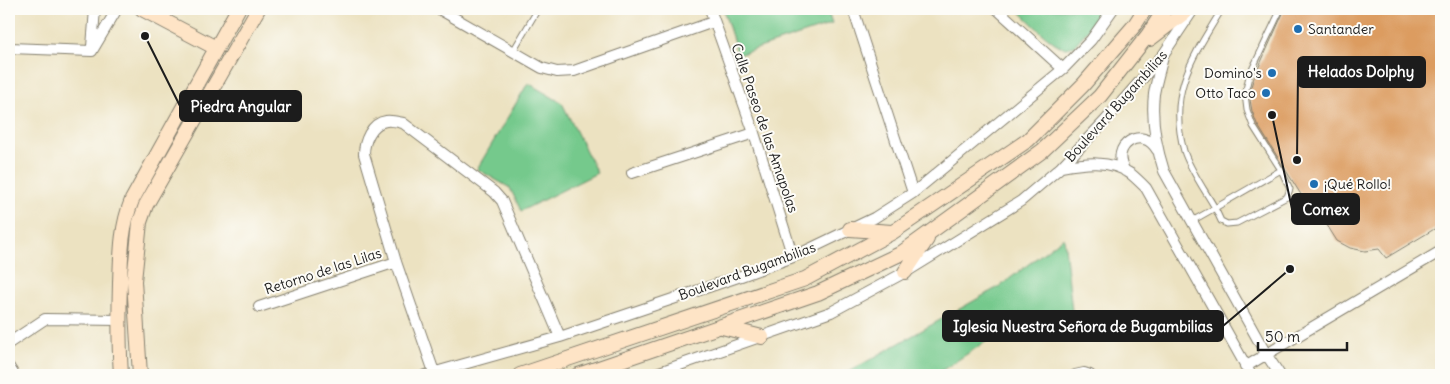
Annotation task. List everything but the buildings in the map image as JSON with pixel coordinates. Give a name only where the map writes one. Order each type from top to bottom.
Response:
[{"type":"street","points":[[92,50],[95,9]]},
{"type":"street","points":[[92,50],[117,9]]},
{"type":"street","points":[[142,9],[165,15],[216,48]]},
{"type":"street","points":[[121,375],[119,320],[122,233],[126,215],[132,200],[238,9]]},
{"type":"street","points":[[120,359],[125,364],[139,371],[134,281],[140,222],[146,205],[258,9]]},
{"type":"street","points":[[439,9],[549,70],[565,72],[574,71],[713,22]]},
{"type":"street","name":"Calle Paseo de las Amapolas","points":[[710,9],[713,22],[754,132],[793,257]]},
{"type":"street","points":[[853,9],[913,193]]},
{"type":"street","points":[[997,9],[1063,69]]},
{"type":"street","name":"Boulevard Bugambilias","points":[[430,374],[560,337],[793,257],[874,218],[913,193],[1063,69],[1090,40],[1113,9]]},
{"type":"street","name":"Boulevard Bugambilias","points":[[520,375],[805,279],[893,232],[1028,140],[1083,85],[1134,26],[1145,9]]},
{"type":"street","name":"Boulevard Bugambilias","points":[[578,375],[818,293],[900,254],[1042,151],[1100,96],[1148,35],[1165,9]]},
{"type":"street","points":[[1138,48],[1189,9]]},
{"type":"street","name":"Boulevard Bugambilias","points":[[651,375],[831,312],[906,272],[1021,201],[1060,167],[1104,122],[1163,55],[1193,9]]},
{"type":"street","points":[[9,48],[92,50]]},
{"type":"street","points":[[1163,55],[1154,95],[1154,125],[1158,151],[1164,171],[1266,354],[1280,375]]},
{"type":"street","points":[[430,374],[364,154],[366,142],[371,131],[386,121],[403,123],[494,192],[502,201],[560,337]]},
{"type":"street","points":[[632,173],[754,132]]},
{"type":"street","points":[[1125,171],[1120,155],[1124,145],[1129,141],[1140,138],[1145,139],[1155,146],[1158,151]]},
{"type":"street","points":[[1060,167],[1087,162],[1119,168],[1131,174],[1146,188],[1248,371],[1266,354],[1441,251]]},
{"type":"street","points":[[850,230],[893,232]]},
{"type":"street","points":[[906,272],[932,232]]},
{"type":"street","name":"Retorno de las Lilas","points":[[259,307],[396,262]]},
{"type":"street","points":[[9,343],[45,320],[119,320]]},
{"type":"street","points":[[721,327],[762,337]]},
{"type":"street","points":[[9,367],[14,375]]},
{"type":"street","points":[[1075,375],[1084,373],[1090,375]]},
{"type":"lane","points":[[513,51],[538,9]]},
{"type":"lane","points":[[1222,9],[1196,50],[1185,75],[1178,102],[1179,126],[1185,152],[1221,221],[1232,224],[1287,197],[1290,189],[1281,170],[1253,126],[1247,110],[1245,94],[1249,76],[1281,9]]},
{"type":"lane","points":[[1191,221],[1281,170]]},
{"type":"green space","points":[[723,9],[827,9],[832,24],[738,55]]},
{"type":"green space","points":[[1017,9],[1106,9],[1074,46],[1067,48],[1048,38]]},
{"type":"green space","points":[[528,83],[562,103],[597,173],[521,211],[510,188],[477,169]]},
{"type":"green space","points":[[1064,237],[1074,329],[1019,320],[935,375],[843,375],[1000,286]]},
{"type":"place","name":"Santander","points":[[1298,29]]},
{"type":"place","name":"Piedra Angular","points":[[145,36]]},
{"type":"place","name":"Domino's","points":[[1272,73]]},
{"type":"place","name":"Otto Taco","points":[[1266,93]]},
{"type":"place","name":"Comex","points":[[1272,115]]},
{"type":"place","name":"Helados Dolphy","points":[[1297,160]]},
{"type":"place","name":"¡Qué Rollo!","points":[[1314,184]]},
{"type":"place","name":"Iglesia Nuestra Señora de Bugambilias","points":[[1290,269]]}]
